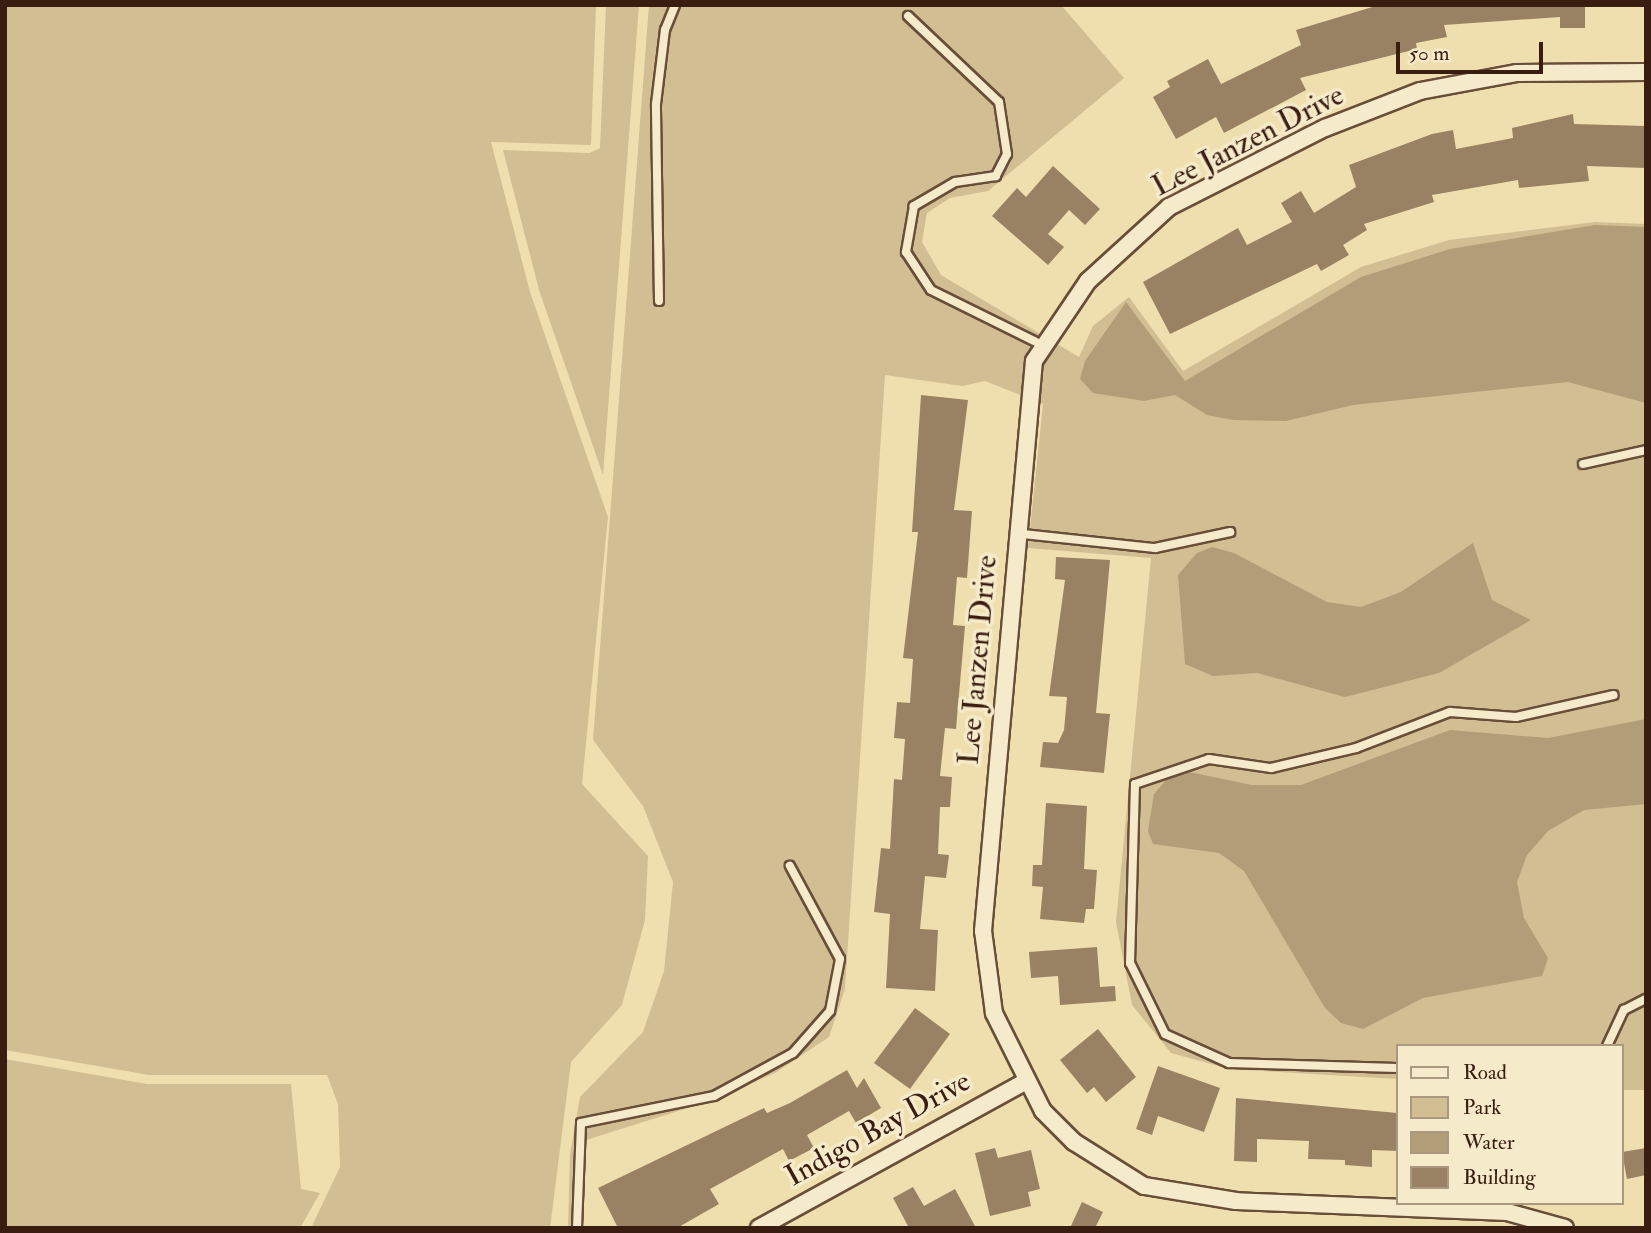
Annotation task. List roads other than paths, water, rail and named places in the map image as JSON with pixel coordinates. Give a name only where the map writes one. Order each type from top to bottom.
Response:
[{"type":"street","name":"Lee Janzen Drive","points":[[1565,1228],[1507,1212],[1236,1201],[1144,1186],[1074,1142],[1042,1111],[1025,1082],[994,1013],[983,931],[1034,361],[1088,281],[1169,207],[1325,128],[1420,91],[1517,73],[1646,72]]},
{"type":"street","name":"Indigo Bay Drive","points":[[759,1228],[1025,1082]]},
{"type":"lane","points":[[659,301],[656,104],[665,30],[675,5]]},
{"type":"lane","points":[[908,16],[999,102],[1007,154],[996,176],[955,181],[914,206],[906,252],[931,290],[1036,342]]},
{"type":"lane","points":[[1583,464],[1646,450]]},
{"type":"lane","points":[[1023,534],[1155,548],[1230,533]]},
{"type":"lane","points":[[1396,1068],[1229,1063],[1165,1034],[1130,963],[1135,784],[1209,759],[1271,768],[1356,748],[1450,712],[1516,717],[1614,695]]},
{"type":"lane","points":[[577,1228],[581,1123],[714,1096],[793,1053],[830,1011],[841,959],[789,866]]},
{"type":"lane","points":[[1607,1044],[1624,1010],[1646,999]]},
{"type":"water","points":[[1595,225],[1646,227],[1646,403],[1568,382],[1353,405],[1286,421],[1233,420],[1207,415],[1175,395],[1144,401],[1093,393],[1080,379],[1085,361],[1126,302],[1185,381],[1361,277],[1450,249]]},
{"type":"water","points":[[1473,543],[1492,600],[1531,620],[1439,673],[1345,697],[1257,673],[1213,676],[1185,664],[1178,575],[1197,553],[1212,547],[1234,553],[1327,602],[1361,607],[1401,592]]},
{"type":"water","points":[[1646,719],[1646,804],[1584,810],[1548,831],[1527,855],[1517,882],[1524,918],[1548,958],[1542,976],[1423,998],[1363,1029],[1341,1023],[1325,1008],[1244,871],[1219,853],[1153,844],[1148,831],[1154,794],[1166,780],[1189,772],[1252,785],[1301,785],[1450,730],[1548,738]]}]
